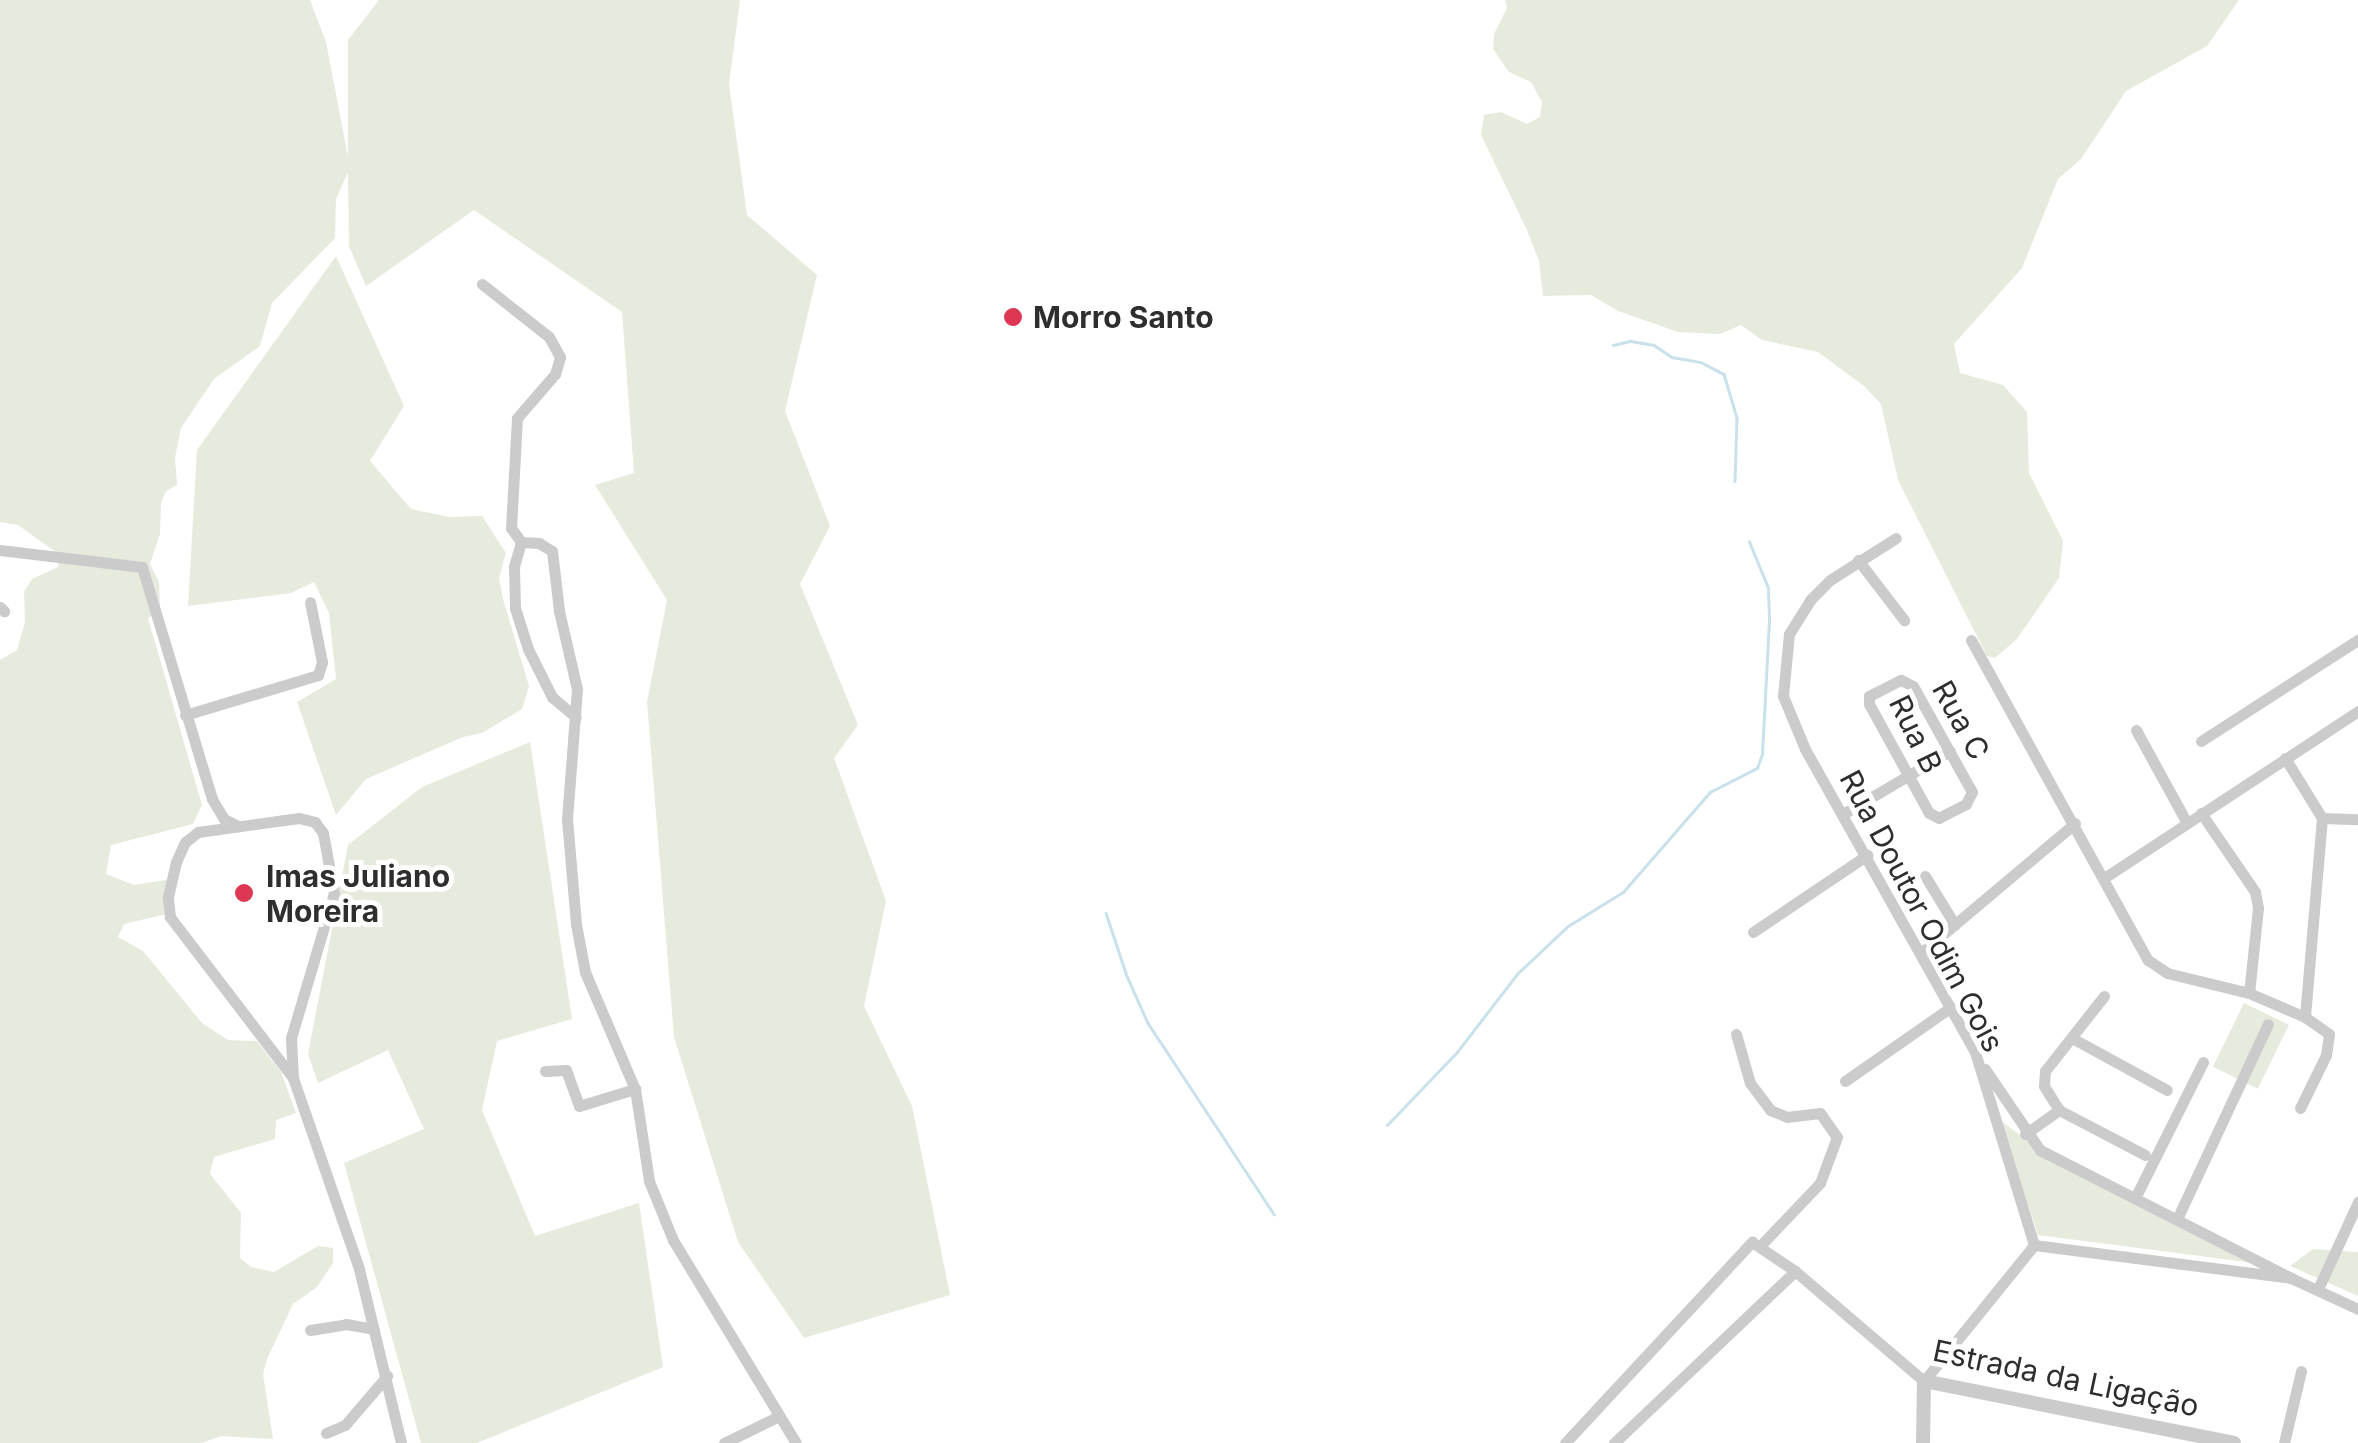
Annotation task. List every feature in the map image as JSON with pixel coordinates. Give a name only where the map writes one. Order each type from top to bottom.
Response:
[{"type":"street","points":[[482,284],[549,337],[560,357],[555,374],[517,418],[510,528],[521,542],[540,544],[552,551],[559,611],[577,690],[567,819],[576,924],[585,972],[635,1090],[650,1181],[673,1240],[794,1442]]},
{"type":"street","name":"Rua Doutor Odim Gois","points":[[1896,538],[1830,580],[1796,620],[1782,676],[1788,714],[1976,1052],[2034,1245]]},
{"type":"street","points":[[521,542],[514,567],[515,608],[546,686],[566,712],[576,718]]},
{"type":"street","points":[[0,550],[142,567],[212,799],[224,819],[238,826]]},
{"type":"street","points":[[1858,560],[1904,620]]},
{"type":"street","points":[[184,715],[318,675],[322,662],[310,602]]},
{"type":"street","points":[[1971,640],[2156,968],[2249,993],[2324,1027],[2330,1041],[2300,1108]]},
{"type":"street","points":[[2202,742],[2358,640]]},
{"type":"street","name":"Rua C","points":[[1901,680],[1910,681],[1972,792],[1966,804],[1939,818]]},
{"type":"street","name":"Rua B","points":[[1901,680],[1868,700],[1929,813],[1939,818]]},
{"type":"street","points":[[2104,878],[2358,711]]},
{"type":"street","points":[[2136,730],[2186,823]]},
{"type":"street","points":[[1844,814],[1950,751]]},
{"type":"street","points":[[2285,758],[2322,818],[2305,1017]]},
{"type":"street","points":[[212,799],[212,816],[184,842],[176,862],[170,917],[293,1078]]},
{"type":"street","points":[[2201,813],[2255,892],[2258,908],[2249,993]]},
{"type":"street","points":[[198,832],[299,818],[314,822],[323,833],[334,892],[291,1038],[293,1078],[348,1235],[384,1361],[401,1443]]},
{"type":"street","points":[[2322,818],[2358,819]]},
{"type":"street","points":[[1922,952],[2075,824]]},
{"type":"street","points":[[1754,932],[1868,855]]},
{"type":"street","points":[[1925,876],[1955,924]]},
{"type":"street","points":[[2104,996],[2043,1078],[2059,1110],[2145,1155]]},
{"type":"street","points":[[1845,1082],[1951,1007]]},
{"type":"street","points":[[2177,1219],[2268,1024]]},
{"type":"street","points":[[1565,1443],[1820,1183],[1836,1137],[1820,1113],[1787,1117],[1770,1110],[1750,1083],[1736,1034]]},
{"type":"street","points":[[2072,1038],[2167,1090]]},
{"type":"street","points":[[1976,1052],[2025,1134],[2040,1150],[2358,1309]]},
{"type":"street","points":[[2135,1198],[2202,1062]]},
{"type":"street","points":[[545,1072],[566,1070],[578,1106],[635,1090]]},
{"type":"street","points":[[2025,1134],[2059,1110]]},
{"type":"street","points":[[2318,1289],[2358,1202]]},
{"type":"street","name":"Estrada da Ligação","points":[[1756,1244],[1795,1271],[1924,1381],[2234,1443]]},
{"type":"street","points":[[1923,1443],[1924,1381],[2034,1245],[2291,1278]]},
{"type":"street","points":[[1614,1443],[1795,1271]]},
{"type":"street","points":[[310,1330],[346,1324],[374,1329]]},
{"type":"street","points":[[2284,1443],[2301,1371]]},
{"type":"street","points":[[326,1433],[344,1425],[386,1376]]},
{"type":"street","points":[[724,1443],[781,1420]]},
{"type":"shaded area","points":[[0,0],[310,0],[326,42],[348,157],[348,40],[379,0],[740,0],[729,84],[747,215],[817,275],[785,411],[830,526],[800,584],[858,725],[834,758],[886,901],[864,1006],[912,1106],[950,1295],[804,1338],[738,1242],[674,1037],[647,702],[667,600],[595,485],[634,473],[622,312],[474,210],[366,286],[349,246],[348,172],[336,199],[335,238],[272,303],[260,346],[214,379],[181,428],[175,458],[177,485],[166,491],[161,503],[160,534],[150,564],[159,582],[160,611],[148,618],[202,805],[193,824],[111,845],[106,874],[134,885],[172,879],[171,913],[124,924],[118,937],[143,951],[202,1023],[228,1040],[257,1041],[281,1072],[296,1113],[276,1120],[275,1139],[214,1157],[210,1174],[241,1213],[240,1258],[251,1267],[274,1272],[318,1246],[333,1248],[333,1263],[317,1287],[293,1304],[267,1359],[263,1374],[273,1439],[221,1436],[202,1443],[0,1443],[0,660],[17,650],[25,622],[24,592],[32,579],[58,567],[60,555],[18,525],[0,522]]},
{"type":"shaded area","points":[[1505,0],[2239,0],[2207,46],[2126,91],[2081,159],[2058,179],[2022,268],[1954,344],[1960,373],[2003,385],[2027,412],[2029,473],[2063,541],[2059,578],[2017,639],[1995,658],[1987,656],[1898,480],[1881,404],[1864,386],[1818,352],[1762,340],[1741,325],[1720,334],[1678,332],[1618,311],[1591,295],[1543,296],[1539,261],[1481,135],[1484,115],[1501,112],[1527,124],[1540,117],[1542,102],[1531,82],[1509,72],[1493,49],[1494,34],[1507,8]]},
{"type":"shaded area","points":[[336,256],[404,406],[370,461],[411,509],[449,517],[482,516],[506,553],[499,578],[529,686],[522,709],[482,733],[463,737],[366,779],[336,815],[297,702],[336,679],[329,613],[314,582],[291,593],[188,606],[197,450]]},
{"type":"shaded area","points":[[530,742],[572,1019],[497,1041],[482,1110],[535,1236],[639,1203],[663,1367],[477,1443],[421,1443],[344,1163],[424,1129],[388,1050],[318,1083],[308,1054],[348,845],[422,787]]},
{"type":"shaded area","points":[[2244,1003],[2289,1025],[2258,1089],[2213,1067]]},
{"type":"shaded area","points":[[2000,1120],[2049,1157],[2254,1263],[2038,1235]]},
{"type":"shaded area","points":[[2313,1249],[2358,1252],[2358,1296],[2290,1266]]},
{"type":"waterway","points":[[1613,345],[1631,341],[1654,345],[1672,357],[1701,362],[1724,374],[1737,418],[1735,481]]},
{"type":"waterway","points":[[1387,1125],[1457,1052],[1517,974],[1568,926],[1623,892],[1710,792],[1757,768],[1762,754],[1768,588],[1749,542]]},
{"type":"waterway","points":[[1106,913],[1148,1023],[1274,1214]]},
{"type":"place","name":"Morro Santo","points":[[1013,317]]},
{"type":"place","name":"Imas Juliano Moreira","points":[[244,893]]}]
